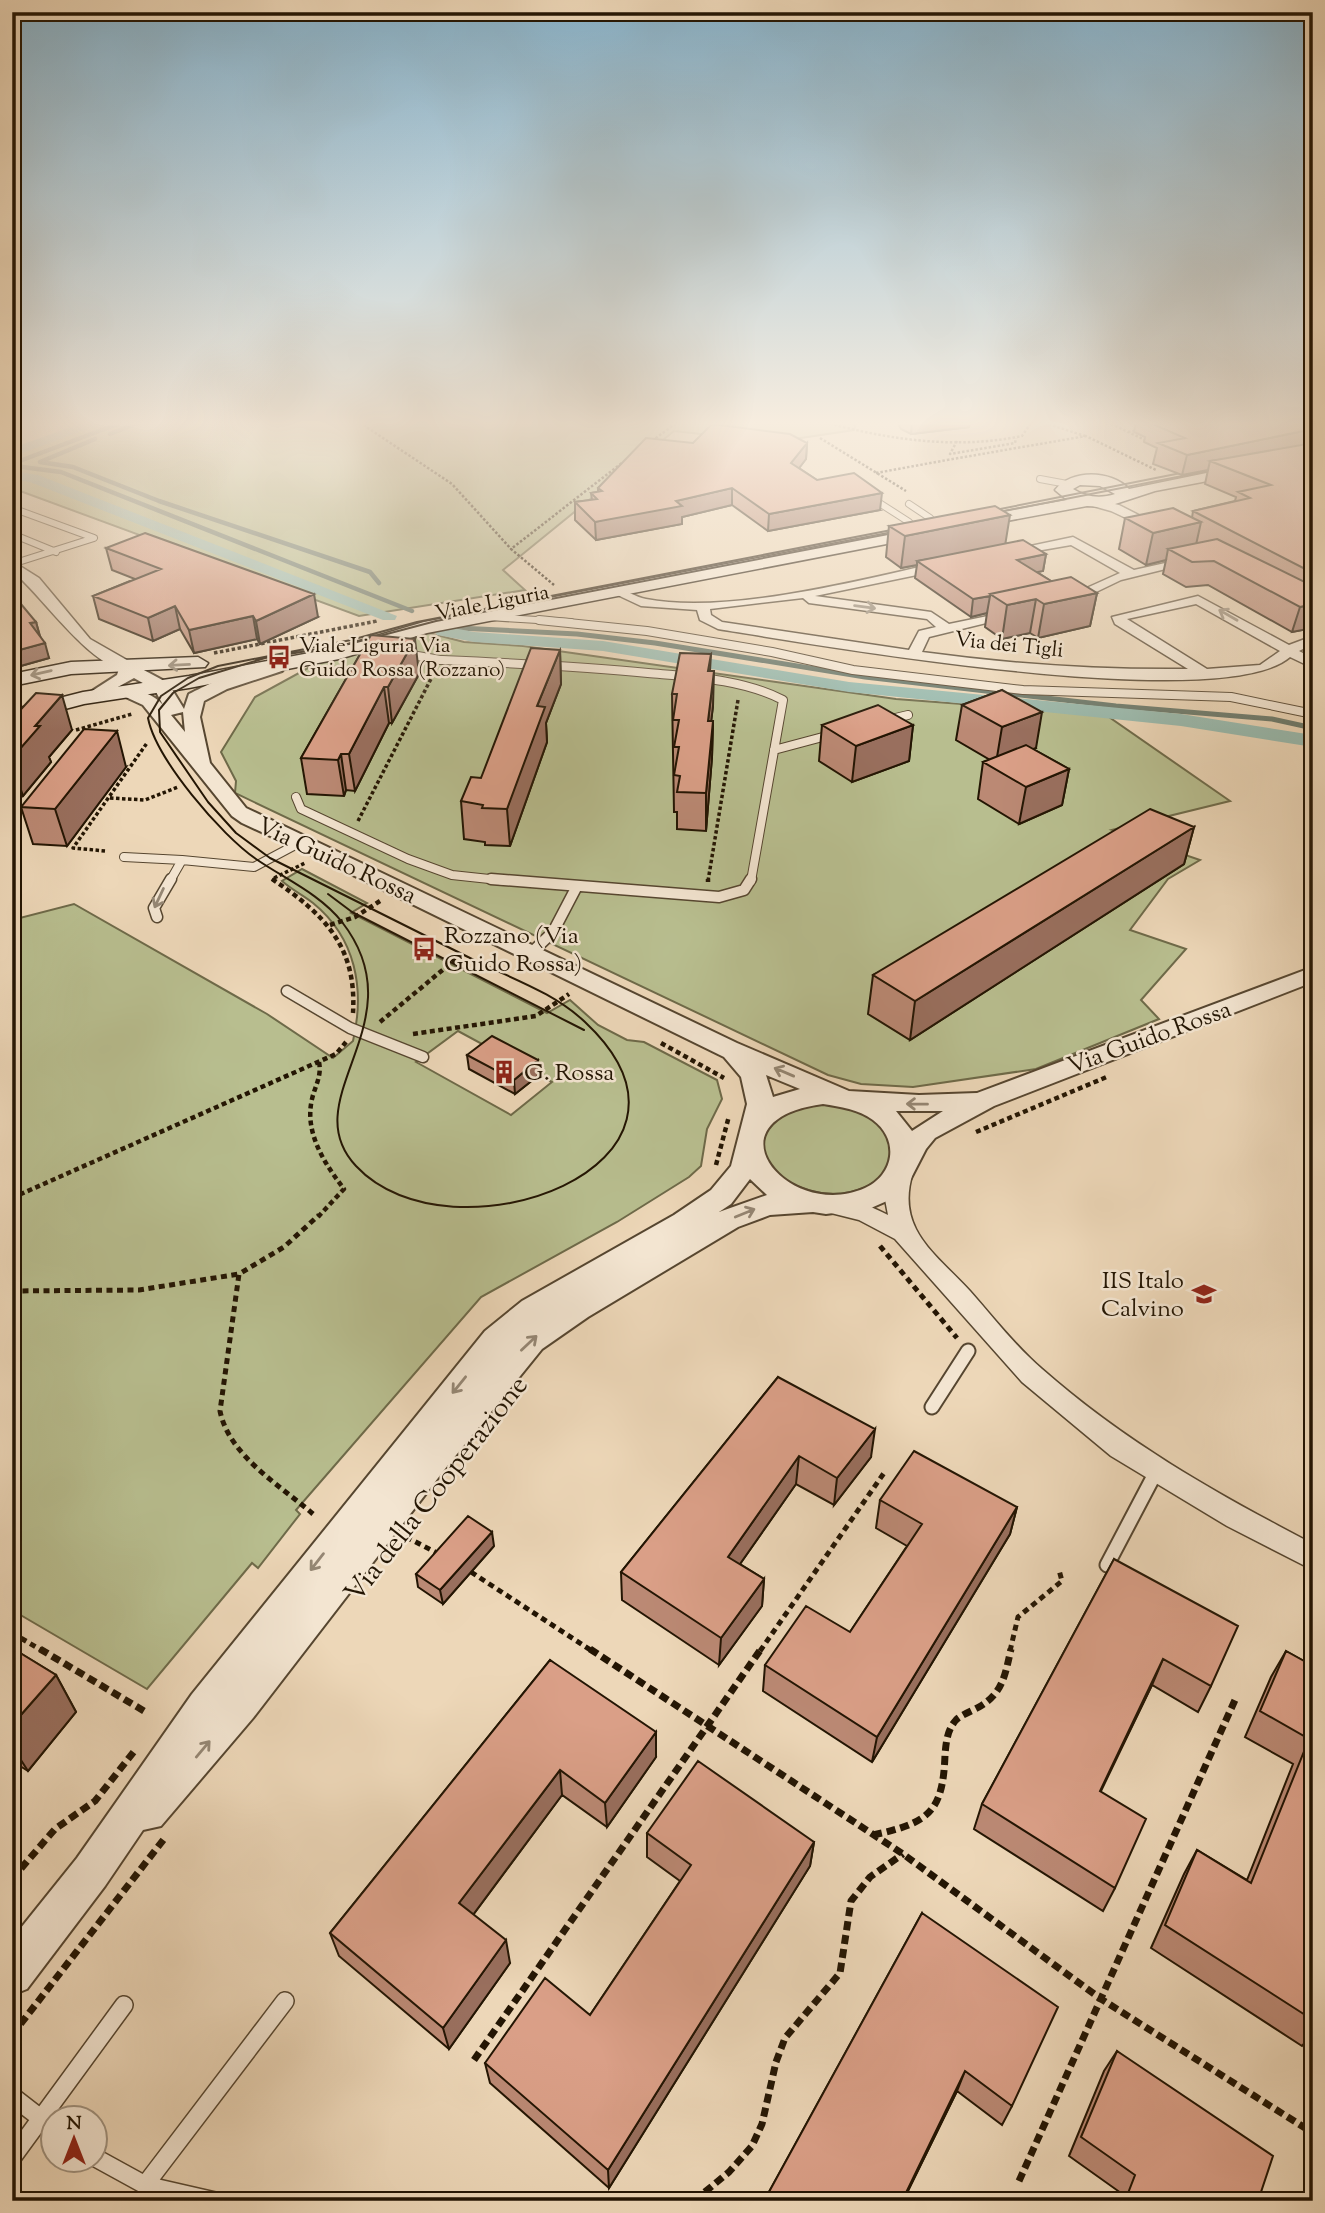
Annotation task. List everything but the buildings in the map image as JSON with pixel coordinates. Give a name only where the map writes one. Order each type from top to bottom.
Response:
[{"type":"main road","name":"Viale Liguria","points":[[12,680],[71,668],[193,664],[862,523]]},
{"type":"main road","name":"Viale Liguria","points":[[12,717],[83,698],[162,687],[359,648],[391,628],[485,616],[970,523]]},
{"type":"street","points":[[1151,523],[1170,534]]},
{"type":"street","points":[[992,555],[1073,541],[1132,574]]},
{"type":"street","points":[[1053,607],[1107,582],[1198,552]]},
{"type":"street","points":[[12,564],[34,581],[85,642],[162,687]]},
{"type":"street","name":"Via dei Tigli","points":[[617,591],[640,600],[702,607],[798,594],[952,564]]},
{"type":"street","points":[[658,583],[656,588],[662,594],[683,606]]},
{"type":"street","name":"Via dei Tigli","points":[[798,594],[805,599],[931,616],[945,628]]},
{"type":"street","points":[[1203,673],[1120,621],[1119,617],[1198,600],[1313,664]]},
{"type":"street","name":"Via dei Tigli","points":[[702,607],[705,617],[718,625],[913,655],[1101,674],[1203,673],[1266,668],[1277,662],[1288,649],[1313,639]]},
{"type":"street","points":[[913,655],[924,634],[1031,612]]},
{"type":"street","points":[[71,668],[85,656],[85,642]]},
{"type":"street","name":"Via Guido Rossa","points":[[201,761],[191,717],[196,698],[221,685],[294,662]]},
{"type":"street","points":[[83,698],[126,677],[127,666]]},
{"type":"street","name":"Via Guido Rossa","points":[[162,687],[201,761],[239,812],[299,844],[324,852],[728,1049],[844,1097],[919,1104],[985,1100]]},
{"type":"street","name":"Via Guido Rossa","points":[[126,693],[150,701],[185,747],[201,761]]},
{"type":"street","name":"Via Guido Rossa","points":[[904,1168],[914,1145],[926,1132],[985,1100],[1313,974]]},
{"type":"street","name":"Via Guido Rossa","points":[[728,1049],[742,1059],[757,1080],[761,1102],[751,1134]]},
{"type":"street","points":[[903,1233],[895,1194],[904,1168],[905,1144],[895,1124],[875,1108],[844,1097],[813,1095],[789,1100],[768,1110],[751,1134],[751,1162],[764,1179],[784,1193],[866,1214],[903,1233],[1031,1375],[1120,1448],[1237,1518],[1313,1558]]},
{"type":"street","name":"Via della Cooperazione","points":[[12,1974],[91,1872],[205,1706],[496,1340],[533,1309],[721,1198],[744,1168],[751,1134]]},
{"type":"street","points":[[818,1203],[855,1202],[872,1197],[890,1186],[904,1168]]},
{"type":"street","name":"Via della Cooperazione","points":[[91,1872],[240,1705],[436,1455],[531,1340],[577,1309],[728,1220],[767,1205],[818,1203]]},
{"type":"lane","points":[[12,564],[94,538],[54,523]]},
{"type":"lane","points":[[12,534],[56,552]]},
{"type":"lane","points":[[485,616],[579,622],[647,631],[772,652],[866,672],[1023,690],[1230,697],[1313,713]]},
{"type":"lane","name":"Via Guido Rossa","points":[[296,797],[301,809],[348,832],[452,875],[576,888],[705,896],[732,895],[744,890],[751,881],[783,700],[770,690],[666,674],[440,660],[412,655],[391,628]]},
{"type":"lane","points":[[881,722],[908,715]]},
{"type":"lane","points":[[774,750],[841,733]]},
{"type":"lane","points":[[124,857],[254,867],[299,844]]},
{"type":"lane","points":[[157,917],[154,908],[182,860]]},
{"type":"lane","points":[[531,953],[553,932],[576,888]]},
{"type":"lane","points":[[286,991],[350,1028],[423,1057]]},
{"type":"lane","points":[[932,1407],[968,1352]]},
{"type":"lane","points":[[1107,1565],[1157,1470]]},
{"type":"lane","points":[[145,2185],[285,2001]]},
{"type":"lane","points":[[59,2104],[124,2005]]},
{"type":"lane","points":[[12,2096],[38,2116]]},
{"type":"lane","points":[[12,2158],[38,2132]]},
{"type":"lane","points":[[108,2165],[145,2185],[215,2201]]},
{"type":"path","points":[[488,523],[511,549],[559,589]]},
{"type":"path","points":[[511,549],[542,523]]},
{"type":"path","points":[[207,654],[391,628]]},
{"type":"path","points":[[225,650],[228,655]]},
{"type":"path","points":[[348,832],[361,815],[440,660]]},
{"type":"path","points":[[705,896],[741,684]]},
{"type":"path","points":[[76,730],[143,712]]},
{"type":"path","points":[[105,851],[73,848],[147,743]]},
{"type":"path","points":[[109,798],[145,800],[178,787]]},
{"type":"path","points":[[12,1198],[336,1054],[345,1043],[350,1028],[356,989],[352,967],[330,925],[310,904],[272,878],[324,852]]},
{"type":"path","points":[[330,925],[355,917],[381,901]]},
{"type":"path","points":[[371,1037],[457,958]]},
{"type":"path","points":[[371,1037],[520,1020],[536,1016],[569,994]]},
{"type":"path","points":[[12,1291],[139,1290],[239,1274],[274,1257],[307,1230],[344,1189],[325,1166],[311,1122],[311,1104],[321,1068],[319,1062]]},
{"type":"path","points":[[968,1136],[1101,1082],[1111,1074]]},
{"type":"path","points":[[872,1239],[897,1265],[968,1352]]},
{"type":"path","points":[[239,1274],[220,1411],[223,1430],[236,1447],[313,1514]]},
{"type":"path","points":[[474,2060],[884,1473]]},
{"type":"path","points":[[399,1533],[446,1557]]},
{"type":"path","points":[[872,1836],[906,1828],[934,1809],[944,1786],[946,1739],[956,1720],[992,1699],[1002,1687],[1018,1618],[1062,1581],[1059,1570]]},
{"type":"path","points":[[471,1572],[903,1854],[1101,1999],[1313,2133]]},
{"type":"path","points":[[12,1633],[144,1711]]},
{"type":"path","points":[[1019,2181],[1236,1700]]},
{"type":"path","points":[[12,2035],[166,1836]]},
{"type":"path","points":[[694,2201],[740,2161],[758,2136],[774,2066],[783,2040],[794,2023],[829,1991],[841,1972],[847,1947],[848,1908],[869,1876],[903,1854]]},
{"type":"green space","points":[[108,523],[560,523],[503,570],[525,590],[359,616]]},
{"type":"green space","points":[[429,633],[464,642],[523,646],[896,699],[1106,715],[1230,801],[1112,830],[1200,860],[1168,879],[1130,930],[1186,949],[1141,1000],[1159,1019],[1036,1069],[913,1087],[861,1084],[828,1075],[235,793],[236,781],[221,752],[255,697],[319,662]]},
{"type":"green space","points":[[302,869],[367,903],[351,913],[547,1013],[570,1000],[598,1025],[627,1040],[644,1042],[717,1080],[722,1099],[707,1129],[701,1166],[689,1177],[617,1222],[481,1297],[296,1510],[300,1514],[258,1568],[252,1563],[147,1689],[12,1610],[12,920],[74,904],[267,1014],[333,1058],[353,1041],[358,1002],[354,966],[348,948],[328,917],[282,881]],"holes":[[[458,1031],[552,1082],[511,1115],[416,1062]]]},
{"type":"green space","points":[[814,1104],[854,1110],[878,1123],[891,1144],[889,1163],[880,1177],[868,1186],[841,1193],[815,1192],[791,1183],[773,1169],[763,1152],[765,1134],[781,1117]]},
{"type":"waterway","points":[[150,523],[389,616]]},
{"type":"waterway","points":[[190,523],[412,611]]},
{"type":"waterway","points":[[225,523],[370,572],[379,583]]},
{"type":"waterway","points":[[459,628],[577,634],[655,643],[865,677],[1116,706],[1272,719],[1313,728]]},
{"type":"waterway","points":[[443,631],[474,637],[603,646],[849,687],[1181,720],[1313,741]]},
{"type":"tram line","points":[[907,527],[417,622],[351,640],[218,666],[188,678],[161,696],[148,718],[163,754],[192,795],[242,848],[313,895],[333,912],[342,922],[362,958],[368,993],[364,1025],[344,1085],[338,1113],[340,1140],[356,1166],[399,1195],[453,1207],[510,1203],[563,1186],[604,1157],[627,1119],[623,1073],[585,1022],[560,1002],[270,858],[236,833],[208,802],[160,732],[159,710],[173,693],[199,678],[265,658],[349,644],[436,621],[909,530]]},
{"type":"tram line","points":[[328,894],[352,912],[584,1030]]},
{"type":"place","name":"Viale Liguria Via Guido Rossa (Rozzano)","points":[[279,657]]},
{"type":"place","name":"Rozzano (Via Guido Rossa)","points":[[424,949]]},
{"type":"place","name":"G. Rossa","points":[[504,1072]]},
{"type":"place","name":"IIS Italo Calvino","points":[[1204,1294]]}]
